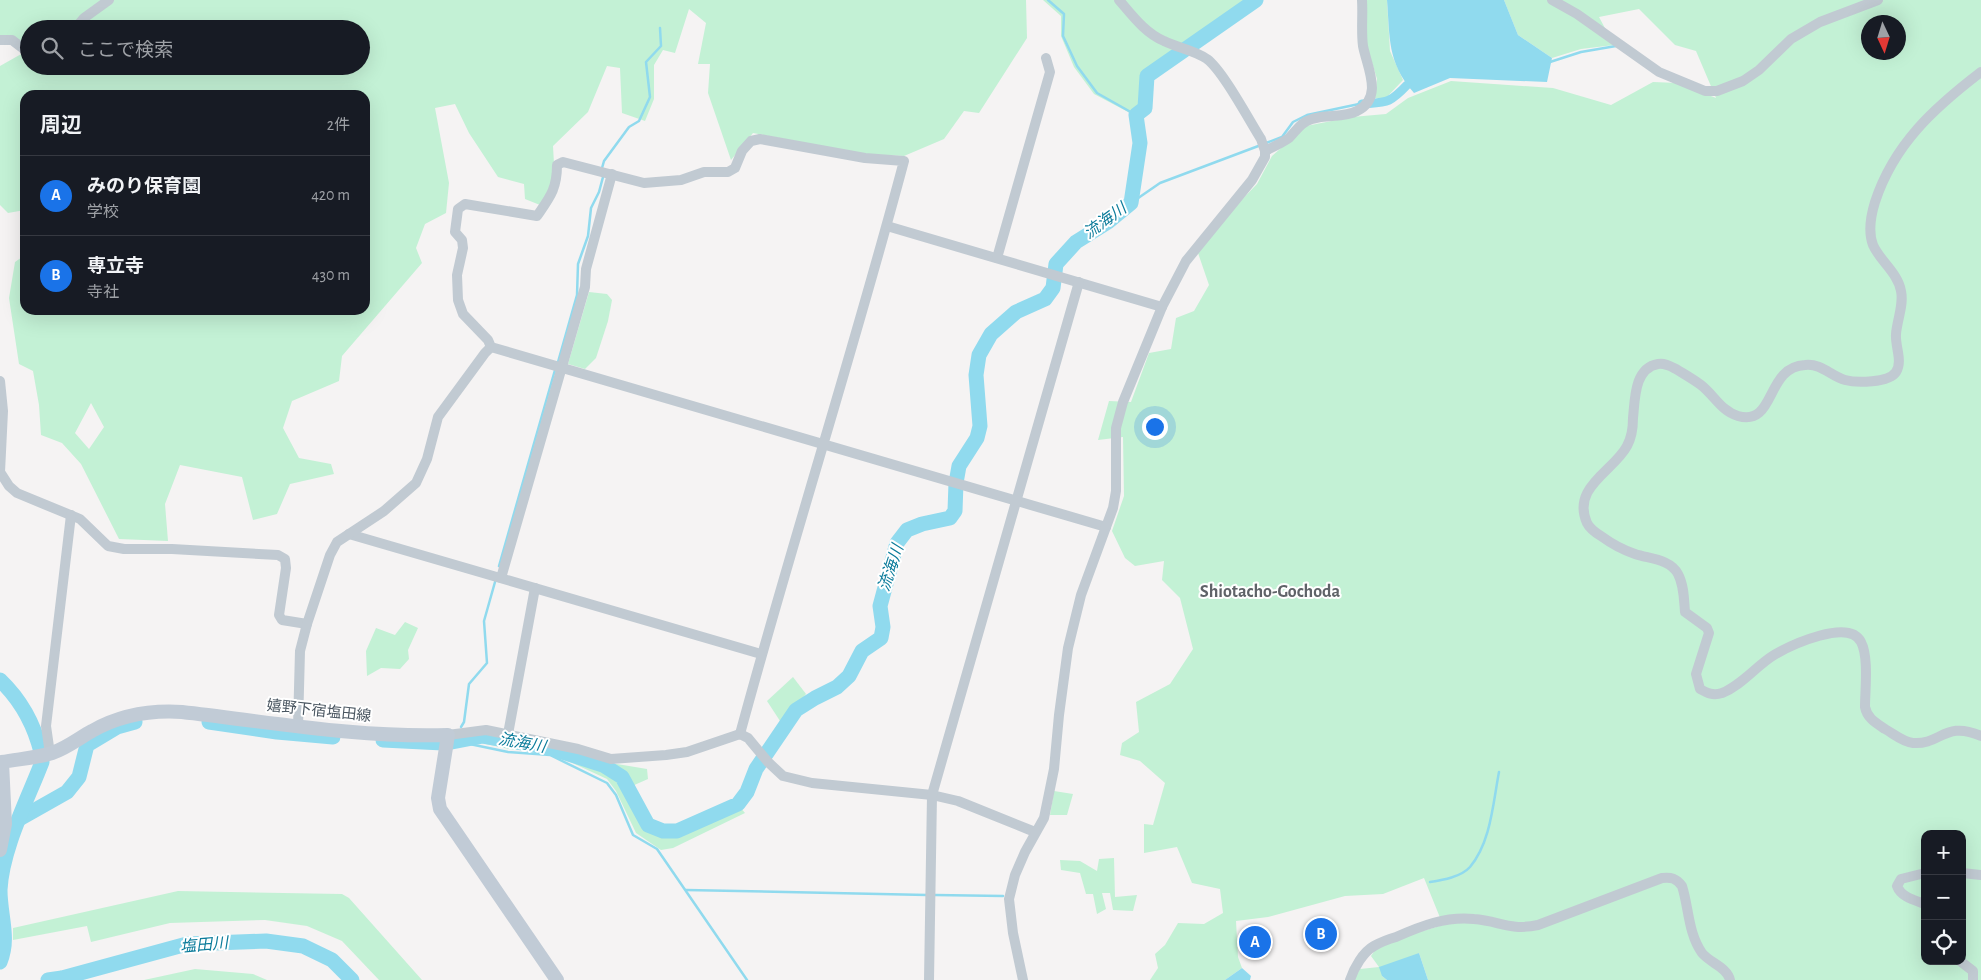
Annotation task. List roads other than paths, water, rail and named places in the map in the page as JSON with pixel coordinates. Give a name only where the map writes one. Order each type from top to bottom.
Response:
[{"type":"main road","name":"嬉野下宿塩田線","points":[[0,850],[5,824],[1,758],[50,754],[94,730],[124,717],[156,712],[182,712],[298,726],[387,734],[448,735]]},
{"type":"main road","points":[[448,735],[438,798],[440,809],[557,980]]},
{"type":"street","points":[[82,20],[109,0]]},
{"type":"street","points":[[1023,980],[1013,933],[1009,899],[1015,875],[1044,818],[1054,769],[1058,716],[1068,648],[1081,595],[1113,508],[1116,491],[1116,428],[1123,402],[1162,307],[1186,261],[1252,180],[1265,158],[1261,139],[1219,72],[1208,60],[1194,52],[1164,41],[1146,30],[1119,0]]},
{"type":"street","points":[[1265,151],[1287,139],[1301,124],[1313,118],[1355,112],[1364,107],[1370,98],[1373,90],[1372,76],[1363,45],[1362,0]]},
{"type":"street","points":[[1552,0],[1577,14],[1660,72],[1705,91],[1716,91],[1743,80],[1759,70],[1792,39],[1820,22],[1878,0]]},
{"type":"street","points":[[0,40],[12,40],[20,46]]},
{"type":"street","points":[[997,258],[1050,72],[1046,58]]},
{"type":"street","points":[[1981,72],[1921,123],[1900,149],[1881,183],[1872,213],[1871,231],[1873,245],[1898,282],[1901,291],[1896,336],[1900,359],[1897,371],[1892,377],[1870,382],[1847,381],[1818,366],[1805,364],[1790,368],[1779,378],[1767,405],[1760,412],[1751,416],[1740,417],[1726,411],[1701,385],[1684,374],[1667,365],[1656,364],[1644,373],[1637,384],[1632,436],[1627,448],[1597,478],[1588,490],[1585,502],[1588,524],[1594,532],[1621,549],[1662,560],[1674,568],[1679,575],[1685,612],[1707,628],[1710,633],[1696,674],[1700,689],[1707,693],[1722,692],[1774,655],[1812,639],[1844,632],[1853,634],[1861,642],[1864,655],[1866,714],[1874,722],[1904,741],[1915,743],[1933,739],[1951,731],[1971,732],[1981,736]]},
{"type":"street","points":[[740,734],[761,654],[823,445],[887,226],[904,161],[865,158],[760,139],[752,140],[742,151],[735,168],[728,172],[704,172],[681,180],[644,182],[563,162],[557,165],[557,180],[554,192],[537,216],[465,204],[458,210],[455,232],[462,240],[463,248],[457,275],[458,300],[463,314],[488,340],[491,347],[562,369],[823,445],[950,481],[1106,527]]},
{"type":"street","points":[[501,578],[585,287],[586,270],[612,174]]},
{"type":"street","points":[[887,226],[1162,307]]},
{"type":"street","points":[[930,980],[932,795],[1079,282]]},
{"type":"street","points":[[298,726],[300,651],[330,555],[337,542],[384,511],[416,483],[426,459],[438,417],[485,352],[491,347]]},
{"type":"street","points":[[0,381],[3,412],[0,472],[8,486],[17,493],[80,520],[108,546],[124,549],[172,548],[278,555],[285,559],[286,568],[279,615],[282,620],[307,624]]},
{"type":"street","points":[[50,754],[46,726],[71,515]]},
{"type":"street","points":[[349,534],[761,654]]},
{"type":"street","points":[[508,734],[535,588]]},
{"type":"street","points":[[448,735],[486,730],[578,749],[611,759],[666,756],[740,734],[748,738],[768,762],[784,776],[812,783],[932,795],[958,801],[1036,832]]},
{"type":"street","points":[[1966,873],[1981,875]]},
{"type":"street","points":[[1921,874],[1901,879],[1898,886],[1899,891],[1905,896],[1921,902]]},
{"type":"street","points":[[1350,980],[1366,952],[1374,946],[1423,925],[1458,918],[1525,928],[1538,925],[1662,878],[1672,877],[1678,880],[1682,886],[1690,929],[1703,954],[1725,971],[1730,980]]},
{"type":"street","points":[[1965,965],[1973,971],[1974,980]]},
{"type":"water","points":[[1387,0],[1504,0],[1518,35],[1552,58],[1547,82],[1450,78],[1414,93],[1405,82],[1394,60]]},
{"type":"water","points":[[1419,953],[1428,980],[1387,980],[1382,976],[1379,967]]},
{"type":"water","points":[[1242,968],[1251,976],[1250,980],[1225,980]]},
{"type":"waterway","points":[[1048,0],[1064,14],[1063,36],[1077,66],[1097,93],[1136,115]]},
{"type":"waterway","name":"流海川","points":[[452,742],[483,736],[550,748],[603,765],[622,777],[648,825],[663,831],[677,831],[738,804],[747,792],[756,769],[796,710],[837,687],[849,676],[862,651],[881,638],[883,627],[880,606],[897,543],[907,530],[922,524],[950,518],[955,511],[959,466],[977,438],[980,426],[976,375],[979,355],[991,334],[1016,312],[1045,299],[1053,288],[1056,264],[1076,242],[1108,222],[1131,203],[1140,143],[1136,115],[1145,108],[1147,76],[1256,0]]},
{"type":"waterway","points":[[602,168],[604,161],[629,127],[639,121],[650,97],[646,62],[661,46],[660,28]]},
{"type":"waterway","points":[[1550,62],[1581,52],[1616,46]]},
{"type":"waterway","points":[[1362,104],[1387,101],[1396,96],[1407,85]]},
{"type":"waterway","points":[[1266,143],[1282,137],[1293,122],[1307,115],[1359,104]]},
{"type":"waterway","points":[[1131,203],[1160,183],[1261,145]]},
{"type":"waterway","points":[[558,362],[577,295],[578,264],[588,236],[591,208],[599,192],[603,177]]},
{"type":"waterway","points":[[499,566],[555,370]]},
{"type":"waterway","points":[[461,727],[464,722],[469,684],[487,663],[484,621],[495,582]]},
{"type":"waterway","points":[[0,680],[26,713],[35,732],[41,752]]},
{"type":"waterway","name":"流海川","points":[[21,818],[67,792],[79,777],[87,745],[117,727],[135,722]]},
{"type":"waterway","name":"流海川","points":[[209,722],[277,732],[333,737]]},
{"type":"waterway","name":"流海川","points":[[383,740],[443,743]]},
{"type":"waterway","points":[[460,742],[508,752],[550,755],[607,783],[616,795],[633,835],[657,849],[747,980]]},
{"type":"waterway","points":[[0,962],[4,944],[0,890],[5,858],[16,825],[42,762]]},
{"type":"waterway","points":[[1430,882],[1457,876],[1470,867],[1477,857],[1487,834],[1499,772]]},
{"type":"waterway","points":[[686,890],[927,895]]},
{"type":"waterway","points":[[935,895],[1003,896]]},
{"type":"waterway","name":"塩田川","points":[[48,980],[62,978],[187,944],[266,941],[303,946],[332,960],[352,980]]},
{"type":"place","name":"専立寺","points":[[1321,934]]},
{"type":"place","name":"みのり保育園","points":[[1255,942]]},
{"type":"district","name":"Shiotacho-Gochoda","points":[[1270,592]]}]
